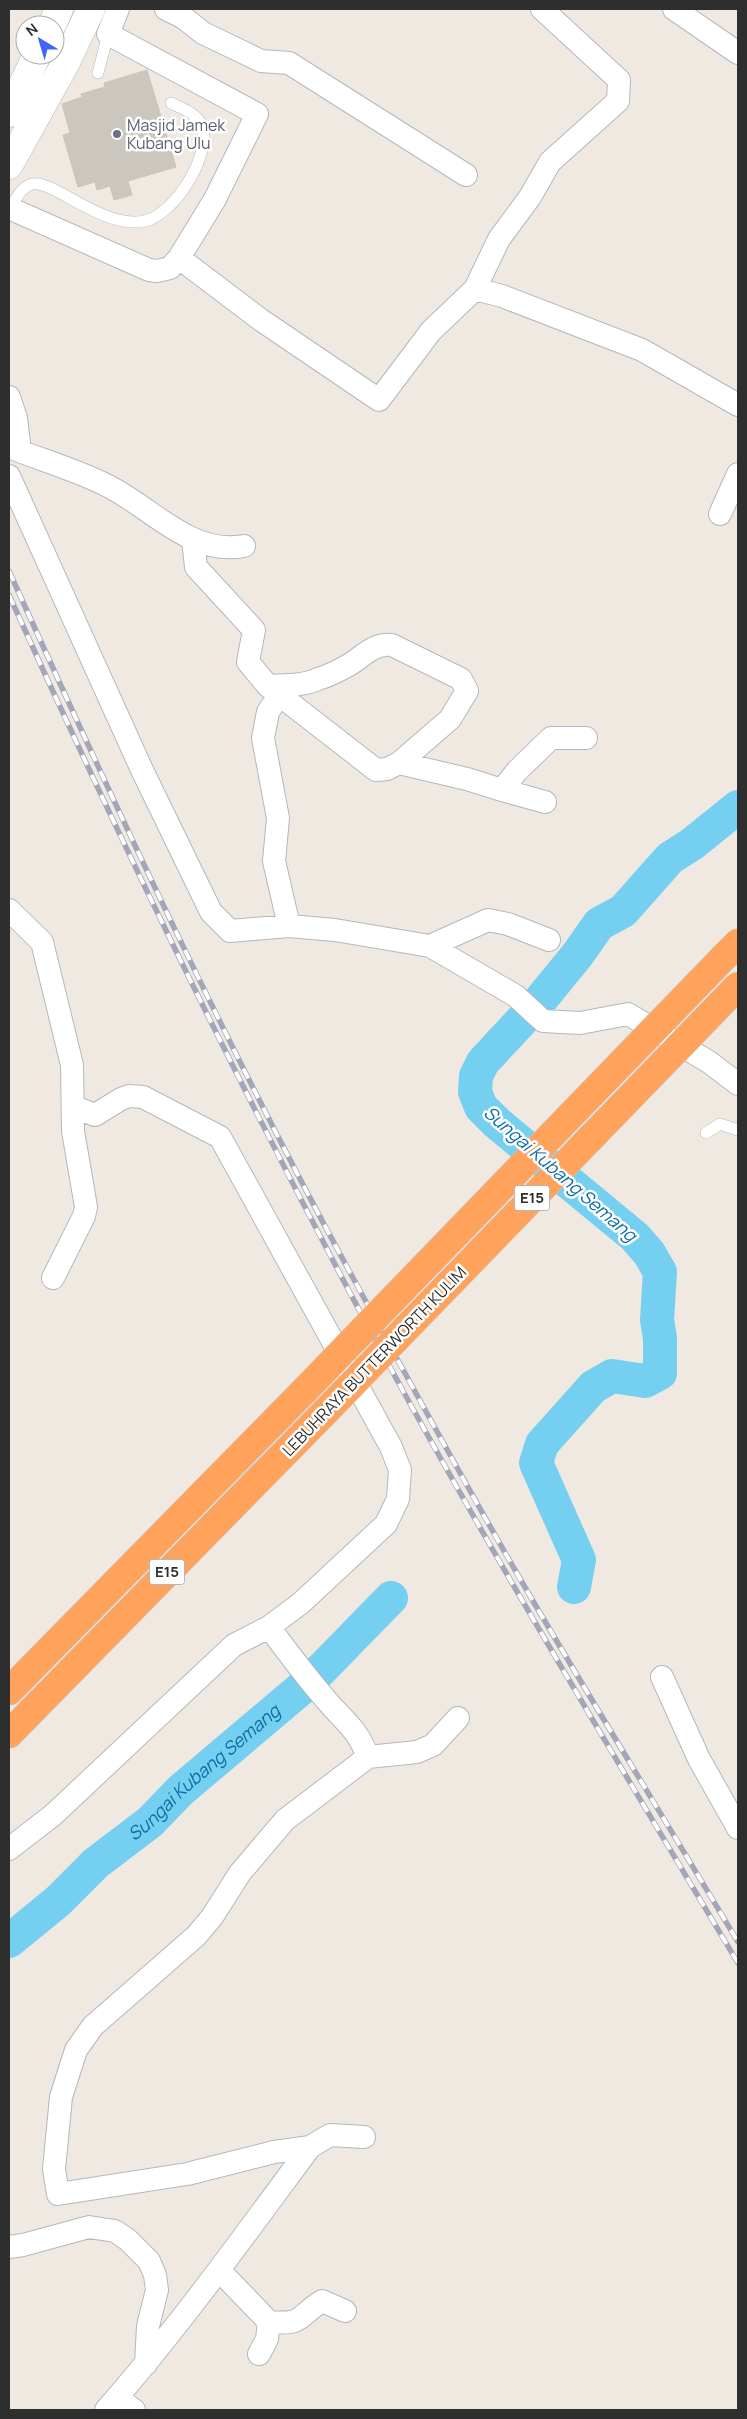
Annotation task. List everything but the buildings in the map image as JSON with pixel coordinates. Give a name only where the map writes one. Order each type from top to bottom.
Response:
[{"type":"highway","name":"LEBUHRAYA BUTTERWORTH KULIM","points":[[9,1691],[305,1390],[731,951]]},
{"type":"highway","name":"LEBUHRAYA BUTTERWORTH KULIM","points":[[9,1734],[326,1411],[738,986]]},
{"type":"main road","points":[[9,165],[66,64],[91,9]]},
{"type":"main road","points":[[9,113],[32,65]]},
{"type":"street","points":[[9,209],[149,270],[157,271],[170,268],[179,258],[215,200],[257,114],[108,34],[118,9]]},
{"type":"street","points":[[166,9],[184,18],[203,33],[261,61],[289,64],[466,174]]},
{"type":"street","points":[[179,258],[261,320],[379,400],[431,331],[475,289],[499,239],[530,197],[550,162],[618,100],[619,80],[542,9]]},
{"type":"street","points":[[674,9],[738,53]]},
{"type":"street","points":[[475,289],[502,296],[642,350],[738,406]]},
{"type":"street","points":[[9,397],[16,418],[14,449],[109,486],[193,540],[230,548],[244,546]]},
{"type":"street","points":[[720,514],[738,474]]},
{"type":"street","points":[[9,476],[138,761],[211,912],[230,932],[289,926],[335,930],[430,946],[516,996],[543,1021],[580,1023],[628,1014],[709,1062],[738,1084]]},
{"type":"street","points":[[193,540],[196,567],[254,630],[248,662],[274,690],[376,770],[387,769],[399,763],[450,720],[467,692],[461,679],[392,645],[385,644],[377,646],[348,666],[317,680],[274,690]]},
{"type":"street","points":[[274,690],[263,738],[278,818],[274,862],[289,926]]},
{"type":"street","points":[[502,790],[517,771],[551,738],[586,738]]},
{"type":"street","points":[[399,763],[467,779],[545,802]]},
{"type":"street","points":[[9,910],[42,942],[72,1065],[73,1131],[86,1207],[84,1216],[54,1278]]},
{"type":"street","points":[[430,946],[488,920],[508,924],[549,940]]},
{"type":"street","points":[[9,1849],[53,1814],[234,1645],[269,1627],[301,1602],[386,1524],[398,1499],[400,1470],[391,1447],[220,1137],[143,1097],[129,1096],[95,1115],[77,1108],[74,1110]]},
{"type":"street","points":[[269,1627],[323,1697],[347,1720],[362,1740],[368,1757]]},
{"type":"street","points":[[662,1677],[699,1759],[738,1828]]},
{"type":"street","points":[[310,2147],[274,2152],[187,2174],[58,2194],[54,2169],[61,2097],[76,2050],[93,2026],[196,1936],[212,1917],[240,1873],[285,1820],[368,1757],[417,1752],[433,1745],[458,1718]]},
{"type":"street","points":[[119,2406],[146,2364],[219,2270],[310,2147],[330,2135],[364,2137]]},
{"type":"street","points":[[9,2247],[23,2246],[89,2227],[115,2230],[128,2240],[149,2261],[156,2275],[157,2290],[148,2326],[146,2364]]},
{"type":"street","points":[[219,2270],[269,2322],[288,2324],[303,2318],[322,2301],[345,2311]]},
{"type":"street","points":[[259,2354],[267,2338],[269,2322]]},
{"type":"lane","points":[[98,73],[108,34]]},
{"type":"lane","points":[[9,209],[19,193],[31,184],[42,184],[99,215],[123,221],[146,221],[166,209],[189,183],[204,148],[201,123],[192,114],[171,103]]},
{"type":"lane","points":[[706,1133],[720,1124],[738,1130]]},
{"type":"waterway","name":"Sungai Kubang Semang","points":[[574,1587],[579,1560],[536,1463],[542,1444],[593,1387],[612,1376],[645,1381],[660,1373],[660,1338],[657,1320],[660,1272],[649,1253],[635,1237],[497,1123],[481,1107],[475,1092],[476,1076],[483,1062],[538,1003],[578,954],[599,924],[623,911],[670,858],[692,844],[738,807]]},
{"type":"waterway","name":"Sungai Kubang Semang","points":[[9,1941],[58,1901],[96,1863],[150,1822],[181,1790],[310,1681],[391,1598]]},
{"type":"railway","points":[[9,571],[176,932],[311,1199],[422,1405],[510,1562],[738,1942]]},
{"type":"railway","points":[[9,595],[173,945],[348,1289],[441,1460],[588,1712],[738,1963]]},
{"type":"place","name":"Masjid Jamek Kubang Ulu","points":[[117,134]]}]
